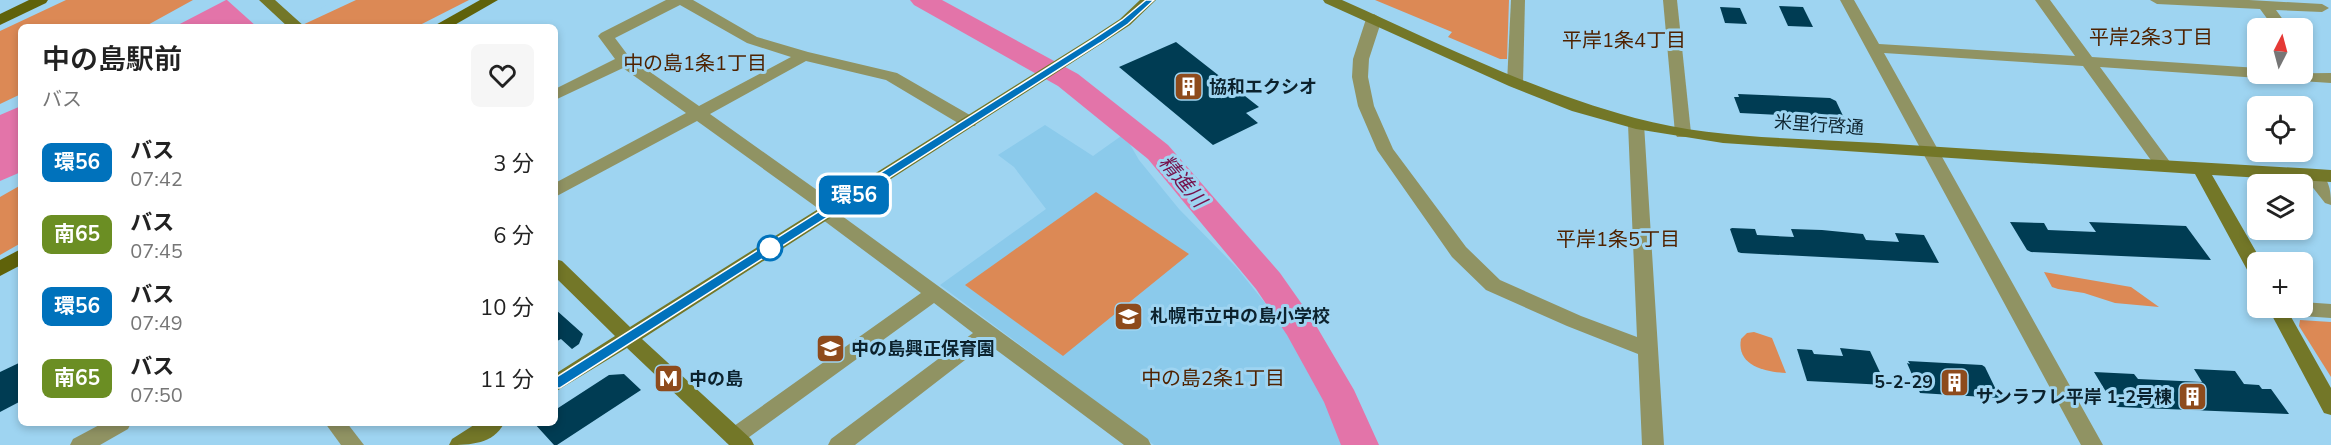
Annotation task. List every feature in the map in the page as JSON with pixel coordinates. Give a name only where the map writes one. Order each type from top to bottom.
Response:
[{"type":"main road","points":[[0,20],[41,0]]},
{"type":"main road","points":[[446,24],[491,0]]},
{"type":"main road","points":[[0,269],[18,258]]},
{"type":"street","points":[[266,0],[294,24]]},
{"type":"street","points":[[678,0],[606,36],[624,61],[1140,445]]},
{"type":"street","points":[[682,0],[752,40],[804,56],[891,76],[969,122]]},
{"type":"street","points":[[558,382],[1125,22],[1149,0]]},
{"type":"street","name":"米里行啓通","points":[[1330,0],[1515,83],[1578,107],[1636,124],[1683,133],[1723,138],[1930,152],[2296,174]]},
{"type":"street","points":[[1515,83],[1518,0]]},
{"type":"street","points":[[1670,0],[1683,133]]},
{"type":"street","points":[[1847,0],[2092,445]]},
{"type":"street","points":[[2042,0],[2164,166]]},
{"type":"street","points":[[2157,0],[2322,8]]},
{"type":"street","points":[[2265,6],[2274,18]]},
{"type":"street","points":[[1374,19],[1361,59],[1360,77],[1366,106],[1386,150],[1460,252],[1493,285],[1574,321],[1647,349]]},
{"type":"street","points":[[1873,48],[2247,73]]},
{"type":"street","points":[[558,189],[804,56]]},
{"type":"street","points":[[558,94],[624,61]]},
{"type":"street","points":[[1636,124],[1653,445]]},
{"type":"street","points":[[2200,168],[2247,252]]},
{"type":"street","name":"米里行啓通","points":[[2313,175],[2331,176]]},
{"type":"street","points":[[2313,176],[2331,199]]},
{"type":"street","points":[[558,269],[739,441],[935,293]]},
{"type":"street","points":[[2313,310],[2331,311]]},
{"type":"street","points":[[2283,318],[2330,403]]},
{"type":"street","points":[[839,445],[988,332]]},
{"type":"street","points":[[81,445],[116,426]]},
{"type":"street","points":[[337,426],[353,445]]},
{"type":"street","points":[[460,445],[489,426]]},
{"type":"shaded area","points":[[66,0],[193,0],[149,24],[18,24],[18,95],[0,104],[0,31]]},
{"type":"shaded area","points":[[226,0],[333,0],[287,24],[180,24]]},
{"type":"shaded area","points":[[356,0],[469,0],[422,24],[304,24]]},
{"type":"shaded area","points":[[1375,0],[1509,0],[1507,59],[1500,59],[1448,37],[1452,32]]},
{"type":"shaded area","points":[[18,107],[18,173],[0,181],[0,115]]},
{"type":"shaded area","name":"札幌市立中の島小学校","points":[[1045,125],[1093,156],[1124,134],[1139,160],[1179,209],[1237,268],[1301,348],[1346,431],[1349,445],[1154,445],[940,285],[1046,209],[1014,167],[998,155]]},
{"type":"shaded area","points":[[18,187],[18,245],[0,255],[0,197]]},
{"type":"shaded area","points":[[1096,192],[1189,254],[1063,356],[965,285]]},
{"type":"shaded area","points":[[2044,272],[2131,287],[2159,307],[2115,303],[2084,293],[2058,289],[2052,287]]},
{"type":"shaded area","points":[[2300,320],[2331,322],[2331,377],[2299,326]]},
{"type":"shaded area","points":[[1754,332],[1772,338],[1786,373],[1754,366],[1743,356],[1741,339],[1747,333]]},
{"type":"pier","points":[[227,0],[336,0],[292,24],[254,24]]},
{"type":"building","points":[[1779,6],[1803,7],[1813,27],[1788,26]]},
{"type":"building","points":[[1720,7],[1740,8],[1747,24],[1725,23]]},
{"type":"building","name":"協和エクシオ","points":[[1176,42],[1259,107],[1246,113],[1258,123],[1213,145],[1119,67]]},
{"type":"building","points":[[1738,94],[1830,98],[1836,101],[1844,118],[1740,113],[1734,97],[1739,97]]},
{"type":"building","points":[[2010,222],[2044,223],[2048,230],[2096,232],[2089,222],[2186,226],[2211,260],[2031,252],[2027,250]]},
{"type":"building","points":[[1730,229],[1755,229],[1757,235],[1794,237],[1791,229],[1822,230],[1863,234],[1866,240],[1899,242],[1895,233],[1924,235],[1939,263],[1741,253],[1738,252]]},
{"type":"building","points":[[558,312],[583,334],[579,344],[572,349],[561,339],[558,340]]},
{"type":"building","points":[[1840,348],[1870,351],[1886,385],[1807,381],[1797,349],[1812,350],[1814,354],[1843,356]]},
{"type":"building","name":"5-2-29","points":[[1908,361],[1982,365],[2000,398],[1920,393]]},
{"type":"building","points":[[18,363],[18,403],[0,412],[0,372]]},
{"type":"building","name":"サンラフレ平岸 1-2号棟","points":[[2194,369],[2235,371],[2244,384],[2271,389],[2289,414],[2118,407],[2114,405],[2094,372],[2134,374],[2138,379],[2202,382]]},
{"type":"building","points":[[624,374],[641,390],[554,445],[537,426],[558,426],[558,408],[609,375]]},
{"type":"waterway","name":"精進川","points":[[923,0],[1068,80],[1158,152],[1268,281],[1299,326],[1341,400],[1360,445]]},
{"type":"bus line","name":"環56","points":[[558,382],[1096,41],[1125,22],[1149,0]]},
{"type":"place","name":"協和エクシオ","points":[[1188,87]]},
{"type":"place","name":"札幌市立中の島小学校","points":[[1129,316]]},
{"type":"place","name":"中の島興正保育園","points":[[830,349]]},
{"type":"place","name":"中の島","points":[[668,379]]},
{"type":"place","name":"5-2-29","points":[[1954,382]]},
{"type":"place","name":"サンラフレ平岸 1-2号棟","points":[[2193,397]]},
{"type":"district","name":"平岸2条3丁目","points":[[2151,37]]},
{"type":"district","name":"平岸1条4丁目","points":[[1624,40]]},
{"type":"district","name":"中の島1条1丁目","points":[[695,63]]},
{"type":"district","name":"平岸1条5丁目","points":[[1618,239]]},
{"type":"district","name":"中の島2条1丁目","points":[[1213,378]]}]
